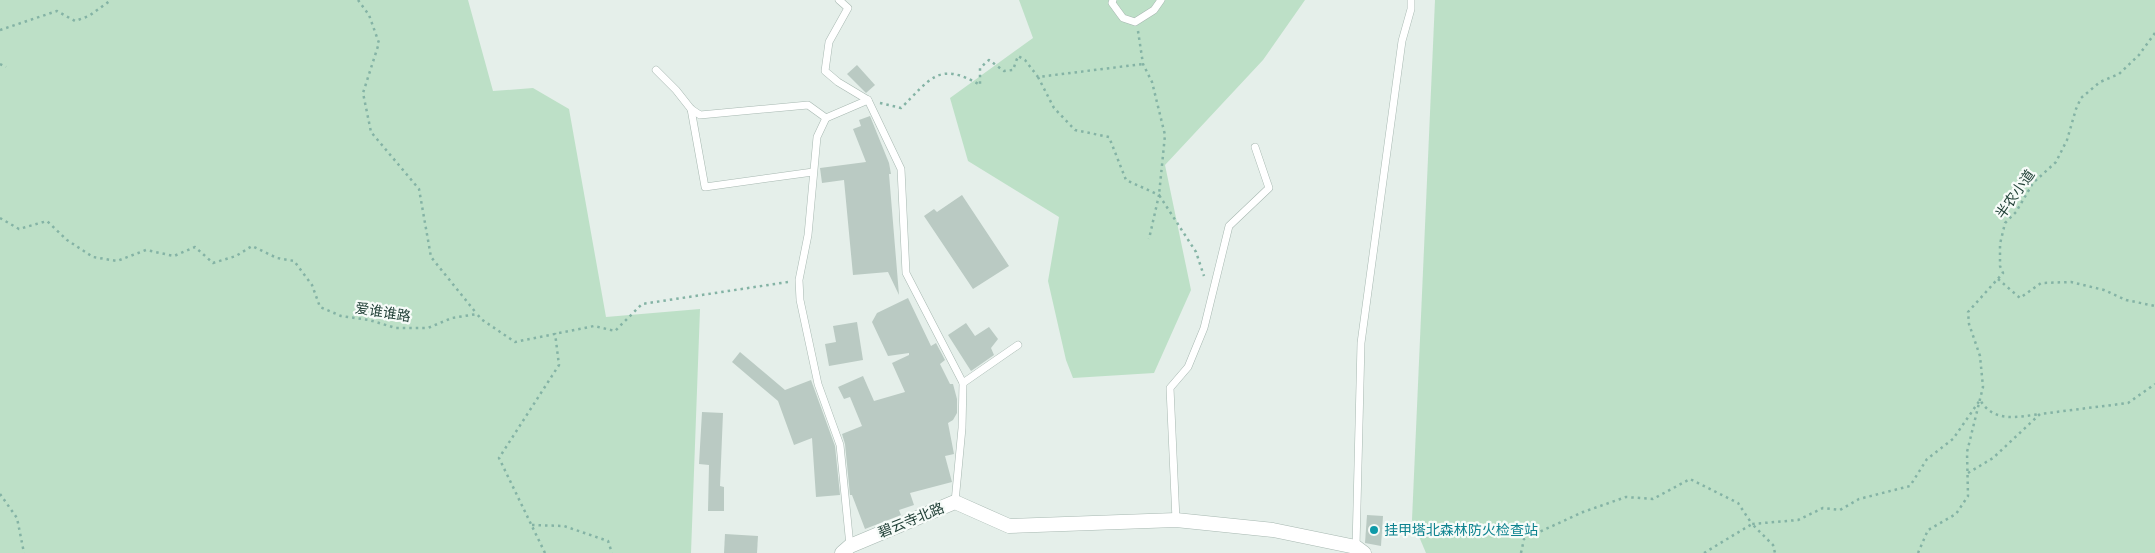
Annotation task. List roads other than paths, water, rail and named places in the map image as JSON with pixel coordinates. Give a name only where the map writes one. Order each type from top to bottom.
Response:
[{"type":"street","points":[[955,502],[1009,526],[1176,520],[1273,530],[1360,550]]},
{"type":"street","name":"碧云寺北路","points":[[846,549],[955,502]]},
{"type":"lane","points":[[838,0],[848,8],[829,42],[825,71],[838,82],[868,100],[901,169],[906,274],[963,383],[962,428],[955,502]]},
{"type":"lane","points":[[1113,0],[1112,4],[1123,18],[1135,22],[1154,10],[1161,0]]},
{"type":"lane","points":[[1360,550],[1361,343],[1402,41],[1411,9],[1411,0]]},
{"type":"lane","points":[[656,70],[676,90],[691,109],[700,115],[808,105],[826,118]]},
{"type":"lane","points":[[846,549],[840,445],[818,384],[800,300],[799,280],[808,235],[817,137],[826,118],[868,100]]},
{"type":"lane","points":[[691,109],[705,187],[813,172]]},
{"type":"lane","points":[[1176,520],[1170,388],[1188,367],[1204,328],[1229,226],[1269,188],[1255,147]]},
{"type":"lane","points":[[963,383],[1018,345]]},
{"type":"place","name":"挂甲塔北森林防火检查站","points":[[1374,530]]}]
